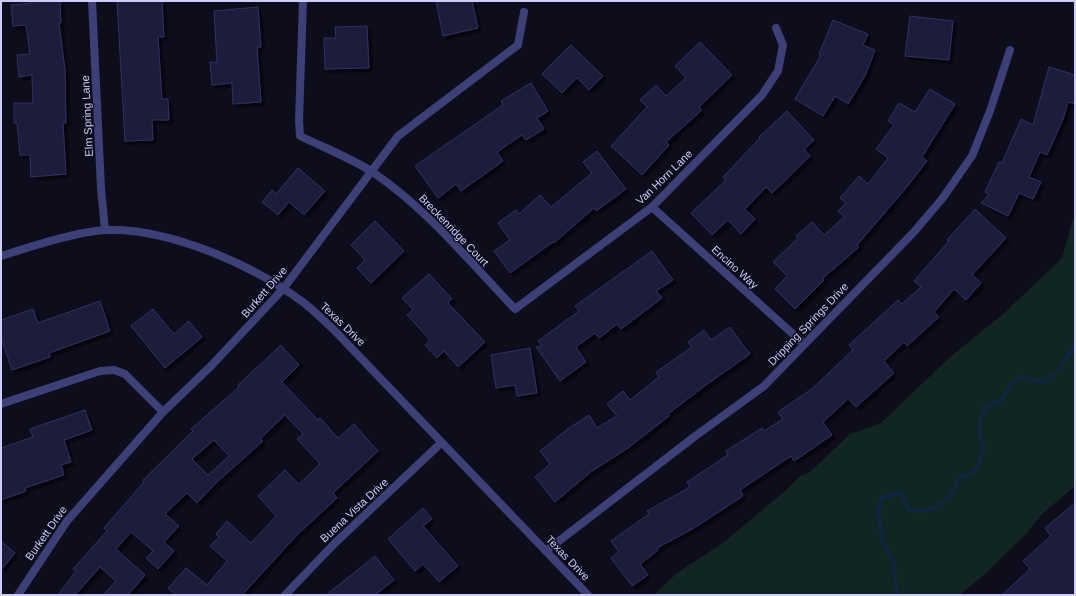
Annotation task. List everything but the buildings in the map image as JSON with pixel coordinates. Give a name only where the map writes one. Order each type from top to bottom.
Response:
[{"type":"street","name":"Elm Spring Lane","points":[[92,1],[101,188],[105,230]]},
{"type":"street","name":"Breckenridge Court","points":[[303,1],[299,120],[300,136],[373,172],[425,214],[515,309]]},
{"type":"street","name":"Burkett Drive","points":[[18,595],[67,521],[164,412],[211,366],[283,289],[373,172],[398,136],[518,45],[524,12]]},
{"type":"street","name":"Van Horn Lane","points":[[515,309],[652,207],[762,95],[778,71],[783,45],[776,28]]},
{"type":"street","name":"Dripping Springs Drive","points":[[546,551],[694,437],[764,386],[913,233],[942,199],[972,156],[990,111],[1010,50]]},
{"type":"street","name":"Encino Way","points":[[652,207],[804,344]]},
{"type":"street","name":"Texas Drive","points":[[1,256],[71,237],[105,230],[129,230],[171,239],[250,269],[305,303],[335,331],[588,595]]},
{"type":"street","points":[[1,404],[100,371],[114,370],[125,374],[164,412]]},
{"type":"street","name":"Buena Vista Drive","points":[[285,595],[334,544],[441,443]]},
{"type":"green space","points":[[1075,212],[1075,486],[1041,515],[1026,534],[984,575],[960,595],[654,595],[677,573],[724,542],[786,490],[800,476],[810,472],[850,434],[881,423],[950,357],[1003,314],[1062,258]]},
{"type":"waterway","points":[[897,595],[893,560],[883,544],[878,511],[882,498],[900,492],[909,510],[919,511],[928,510],[943,502],[955,488],[958,478],[970,474],[979,465],[983,447],[979,426],[986,406],[1001,401],[1009,387],[1019,377],[1044,382],[1060,369],[1075,345]]}]
